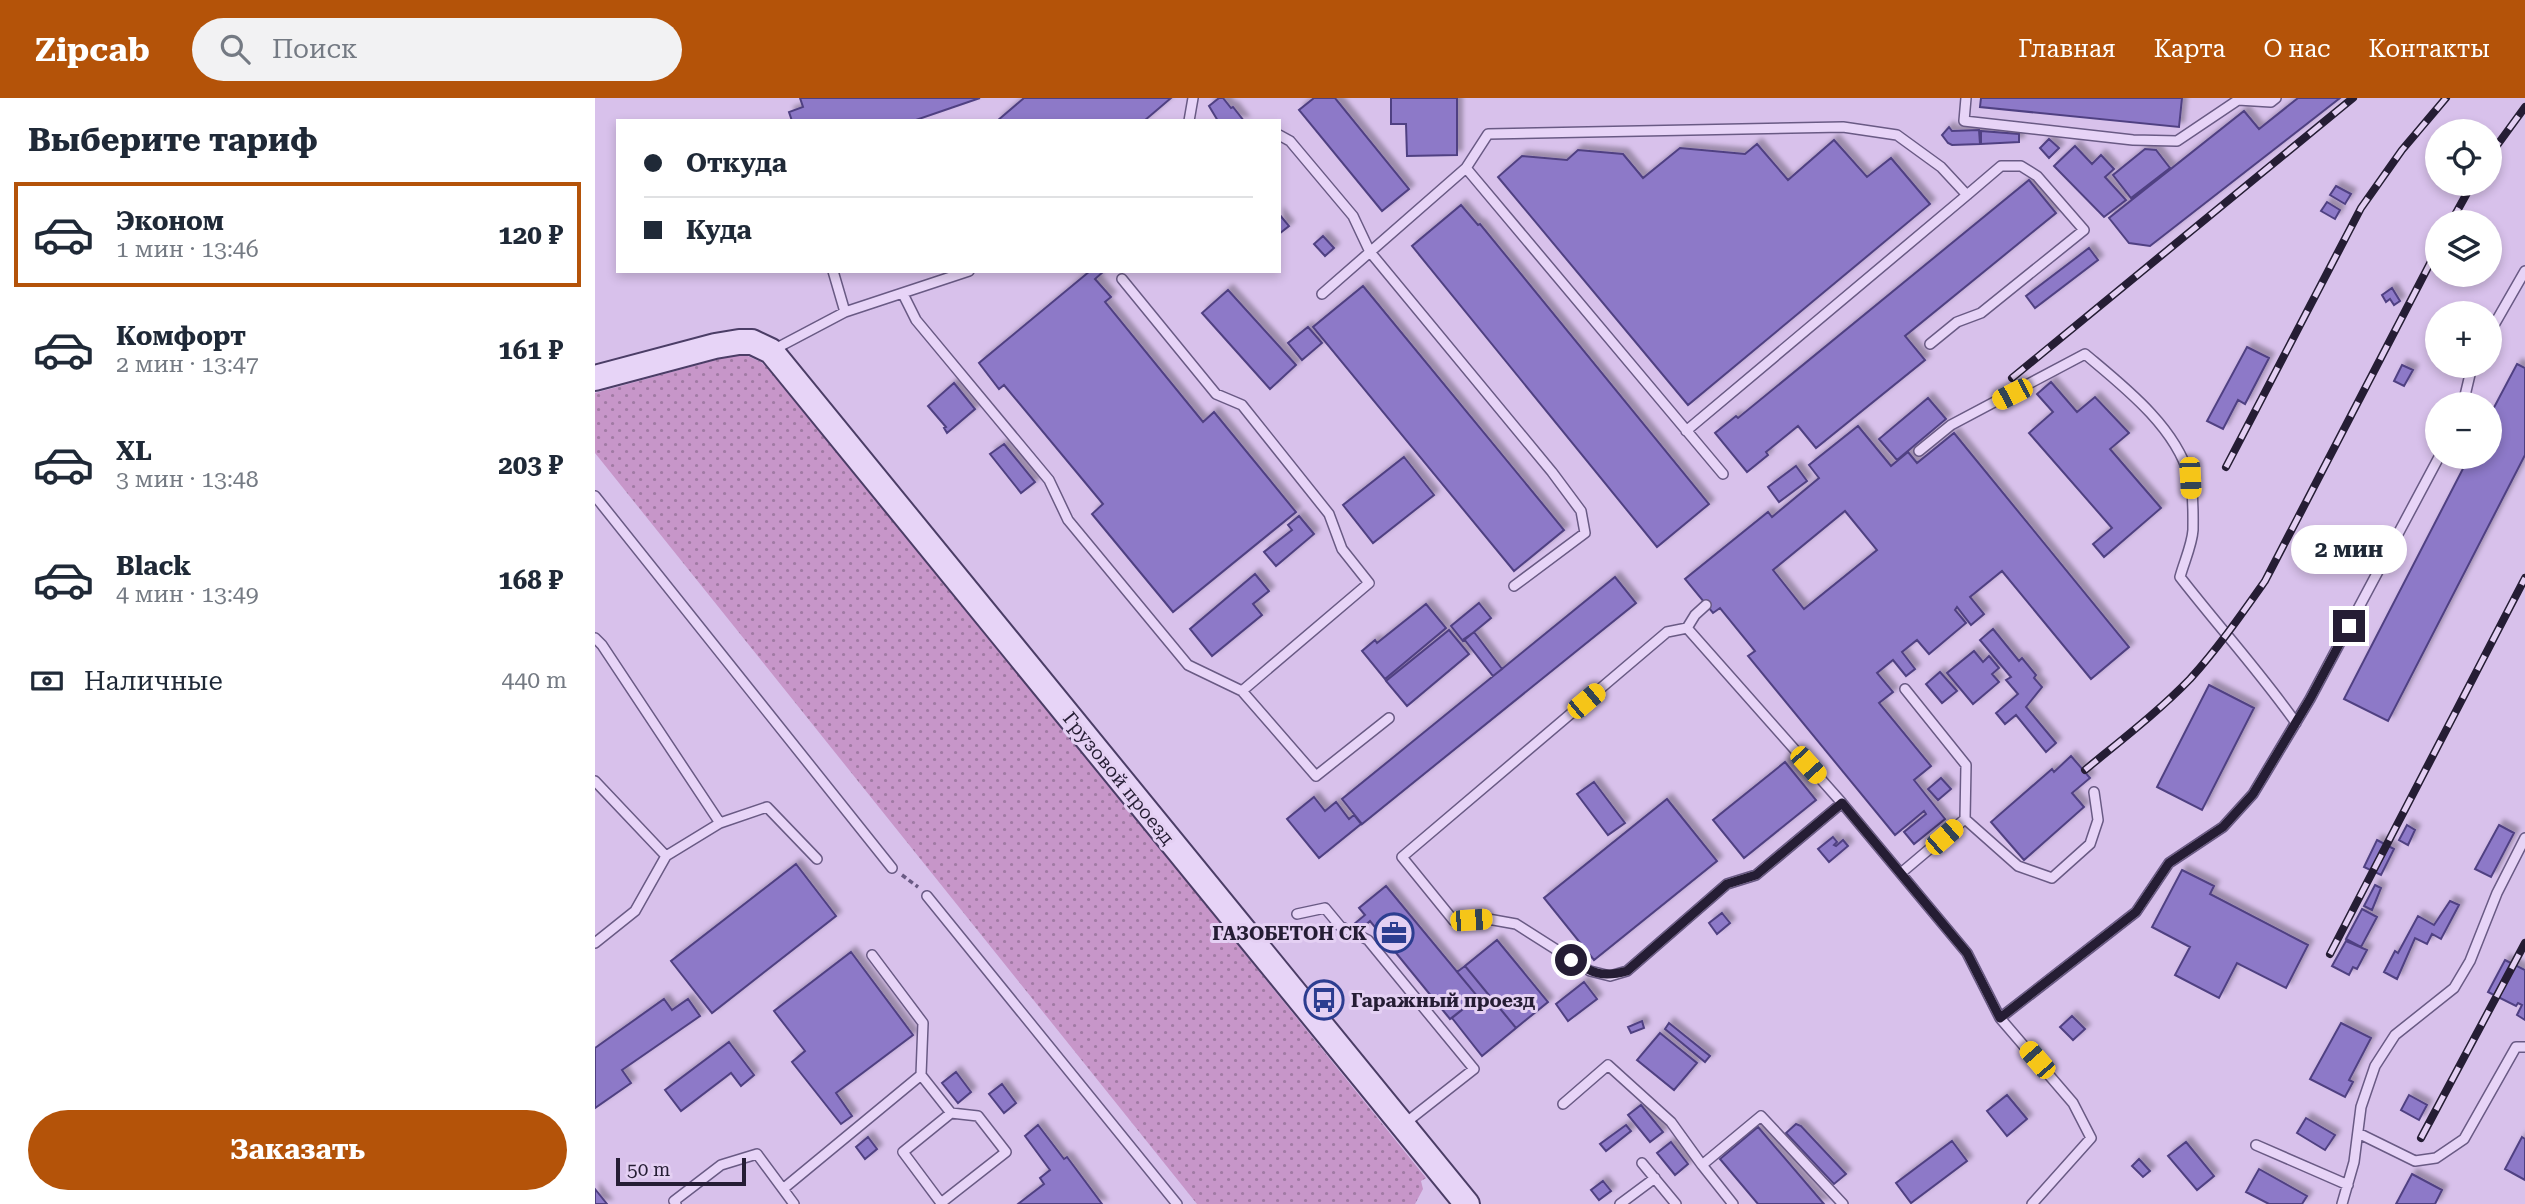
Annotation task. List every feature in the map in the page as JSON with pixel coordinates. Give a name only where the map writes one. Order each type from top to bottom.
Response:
[{"type":"street","points":[[595,378],[739,342],[752,342],[771,351]]},
{"type":"street","name":"Грузовой проезд","points":[[771,351],[1467,1204]]},
{"type":"lane","points":[[1189,119],[1193,98]]},
{"type":"lane","points":[[1966,98],[1964,121],[2133,140],[2177,141],[2238,100],[2271,102],[2276,98]]},
{"type":"lane","points":[[1322,294],[1466,168],[1488,134],[1843,127],[1897,135],[1941,167],[1967,195]]},
{"type":"lane","points":[[1281,136],[1290,141],[1353,216],[1370,252],[1552,472],[1581,511],[1585,533],[1514,586]]},
{"type":"lane","points":[[1686,431],[2001,166],[2021,166],[2038,176],[2084,230],[1981,313],[1957,322],[1930,344]]},
{"type":"lane","points":[[1466,168],[1723,474]]},
{"type":"lane","points":[[2502,311],[2525,271]]},
{"type":"lane","points":[[834,273],[845,312]]},
{"type":"lane","points":[[771,351],[845,312],[963,273]]},
{"type":"lane","points":[[1122,279],[1216,394],[1242,405],[1329,514],[1342,549],[1369,583],[1242,691]]},
{"type":"lane","points":[[903,294],[916,320],[1049,480],[1068,520],[1188,665],[1242,691],[1316,776],[1389,718]]},
{"type":"lane","points":[[1919,451],[1951,425],[2085,355],[2129,391],[2168,435],[2180,455],[2190,478],[2193,532],[2180,577],[2226,636],[2260,673],[2296,723]]},
{"type":"lane","points":[[2000,1018],[2136,912],[2169,863],[2223,827],[2253,794],[2296,723],[2433,469]]},
{"type":"lane","points":[[595,496],[892,867]]},
{"type":"lane","points":[[1706,605],[1695,615],[1687,628],[1667,632],[1402,857],[1454,921],[1488,919],[1516,924],[1590,971],[1610,976],[1627,971],[1727,884],[1756,875],[1842,803]]},
{"type":"lane","points":[[1687,628],[1842,803],[1967,953],[2000,1018],[2073,1102],[2091,1138],[2032,1204]]},
{"type":"lane","points":[[595,638],[720,823]]},
{"type":"lane","points":[[1901,873],[1965,819],[1966,765],[1905,689]]},
{"type":"lane","points":[[595,781],[666,856]]},
{"type":"lane","points":[[1965,819],[2018,866],[2052,878],[2090,844],[2098,820],[2094,792]]},
{"type":"lane","points":[[595,943],[635,911],[666,856],[720,823],[767,807],[817,859]]},
{"type":"lane","points":[[2342,1204],[2361,1107],[2375,1066],[2395,1035],[2454,988],[2470,961],[2497,893],[2525,838]]},
{"type":"lane","points":[[927,896],[1177,1204]]},
{"type":"lane","points":[[1297,914],[1325,908],[1340,926],[1368,940],[1474,1069],[1402,1126]]},
{"type":"lane","points":[[872,955],[923,1023],[921,1074],[951,1113]]},
{"type":"lane","points":[[2358,1133],[2415,1161],[2436,1158],[2464,1139],[2516,1047],[2525,1047]]},
{"type":"lane","points":[[1563,1104],[1608,1065],[1671,1122],[1733,1204]]},
{"type":"lane","points":[[783,1189],[921,1074]]},
{"type":"lane","points":[[951,1113],[978,1116],[1006,1152],[941,1203],[903,1152],[951,1113]]},
{"type":"lane","points":[[1702,1166],[1761,1116],[1843,1204]]},
{"type":"lane","points":[[2256,1145],[2347,1185]]},
{"type":"lane","points":[[676,1204],[674,1201],[721,1165],[757,1154],[794,1204]]},
{"type":"lane","points":[[1641,1163],[1677,1204]]},
{"type":"lane","points":[[1620,1204],[1655,1178]]},
{"type":"path","points":[[892,867],[927,896]]},
{"type":"shaded area","points":[[741,353],[761,362],[786,386],[1426,1178],[1421,1181],[1423,1189],[1415,1204],[1197,1204],[595,453],[595,393]]},
{"type":"building","points":[[800,98],[980,98],[919,119],[791,119],[789,112],[803,107]]},
{"type":"building","points":[[1024,98],[1171,98],[1146,119],[999,119]]},
{"type":"building","points":[[1223,98],[1242,119],[1217,119],[1209,106]]},
{"type":"building","points":[[1314,98],[1335,98],[1409,189],[1382,211],[1299,110]]},
{"type":"building","points":[[1391,98],[1457,98],[1457,155],[1407,156],[1406,124],[1391,124]]},
{"type":"building","points":[[1981,98],[2182,98],[2179,127],[1980,107]]},
{"type":"building","points":[[2298,98],[2340,98],[2150,246],[2129,243],[2109,218],[2244,111],[2259,129]]},
{"type":"building","points":[[1949,127],[1952,131],[1979,130],[1980,144],[1948,143],[1942,135]]},
{"type":"building","points":[[1981,131],[2019,134],[2019,142],[1981,144]]},
{"type":"building","points":[[2049,139],[2059,148],[2049,158],[2040,148]]},
{"type":"building","points":[[1834,140],[1867,177],[1891,158],[1930,204],[1688,405],[1498,177],[1522,156],[1567,160],[1578,150],[1623,154],[1643,178],[1680,148],[1745,154],[1757,144],[1788,180]]},
{"type":"building","points":[[2075,146],[2092,164],[2101,155],[2114,169],[2105,177],[2126,200],[2104,217],[2054,166]]},
{"type":"building","points":[[2145,149],[2156,150],[2170,168],[2131,198],[2113,175]]},
{"type":"building","points":[[2029,180],[2056,213],[1905,336],[1925,360],[1816,448],[1798,426],[1766,452],[1768,455],[1747,472],[1715,433],[1736,416],[1738,418]]},
{"type":"building","points":[[2336,186],[2351,194],[2345,204],[2330,195]]},
{"type":"building","points":[[2327,202],[2340,210],[2335,219],[2321,211]]},
{"type":"building","points":[[1461,205],[1478,225],[1480,224],[1709,504],[1657,547],[1412,246]]},
{"type":"building","points":[[1281,216],[1289,226],[1281,232]]},
{"type":"building","points":[[1323,236],[1334,248],[1325,256],[1314,244]]},
{"type":"building","points":[[2089,248],[2098,260],[2035,308],[2026,296]]},
{"type":"building","points":[[1088,273],[1102,273],[1095,279],[1111,297],[1105,302],[1203,422],[1214,412],[1296,512],[1173,612],[1092,514],[1103,504],[1004,385],[999,389],[979,363]]},
{"type":"building","points":[[1363,286],[1564,530],[1514,571],[1313,327]]},
{"type":"building","points":[[2392,288],[2400,301],[2394,305],[2390,299],[2386,302],[2382,295]]},
{"type":"building","points":[[1228,290],[1296,365],[1270,389],[1202,313]]},
{"type":"building","points":[[1308,327],[1322,343],[1302,360],[1288,343]]},
{"type":"building","points":[[2247,347],[2269,358],[2245,404],[2238,400],[2223,429],[2207,421]]},
{"type":"building","points":[[2517,364],[2525,368],[2525,455],[2388,721],[2344,699],[2463,469],[2502,469],[2502,392]]},
{"type":"building","points":[[2402,365],[2413,370],[2404,386],[2394,381]]},
{"type":"building","points":[[2051,382],[2077,412],[2095,397],[2129,433],[2110,449],[2161,508],[2104,557],[2093,544],[2112,528],[2029,433],[2053,412],[2037,394]]},
{"type":"building","points":[[954,383],[975,409],[947,433],[944,428],[946,427],[928,406]]},
{"type":"building","points":[[1928,398],[1946,419],[1897,460],[1879,439]]},
{"type":"building","points":[[1858,426],[1891,466],[1908,452],[1917,463],[1954,433],[2129,647],[2091,679],[2002,571],[1970,597],[1984,614],[1971,625],[1957,607],[1955,610],[1966,623],[1929,654],[1917,640],[1902,652],[1915,669],[1906,676],[1893,660],[1877,673],[1893,692],[1879,703],[1931,766],[1914,780],[1945,819],[1914,844],[1904,832],[1926,814],[1924,811],[1895,835],[1748,656],[1755,651],[1720,608],[1713,613],[1685,579],[1768,512],[1772,517],[1819,478],[1809,465]],"holes":[[[1845,511],[1877,550],[1804,609],[1773,570]]]},
{"type":"building","points":[[1004,444],[1035,482],[1021,493],[990,454]]},
{"type":"building","points":[[1404,457],[1434,495],[1373,543],[1343,505]]},
{"type":"building","points":[[1796,466],[1807,481],[1779,502],[1768,487]]},
{"type":"building","points":[[1299,516],[1314,534],[1276,566],[1264,552],[1292,530],[1288,525]]},
{"type":"building","points":[[1255,574],[1269,591],[1253,604],[1262,615],[1212,656],[1190,629]]},
{"type":"building","points":[[1615,577],[1636,603],[1362,824],[1342,799]]},
{"type":"building","points":[[1479,603],[1491,618],[1463,641],[1451,626]]},
{"type":"building","points":[[1426,604],[1446,628],[1385,679],[1362,651],[1375,640],[1377,643]]},
{"type":"building","points":[[1993,629],[2019,661],[2022,658],[2042,687],[2026,707],[2056,743],[2046,752],[2016,715],[2005,724],[1996,713],[2018,694],[2006,680],[2011,677],[1980,640]]},
{"type":"building","points":[[1449,630],[1469,654],[1407,706],[1386,681]]},
{"type":"building","points":[[1474,632],[1502,669],[1493,676],[1464,639]]},
{"type":"building","points":[[1974,651],[1983,662],[1989,656],[1999,668],[1992,674],[1999,682],[1973,704],[1947,673]]},
{"type":"building","points":[[1940,672],[1957,691],[1942,703],[1926,684]]},
{"type":"building","points":[[2209,685],[2254,708],[2202,810],[2157,787]]},
{"type":"building","points":[[2071,756],[2090,778],[2072,793],[2084,807],[2024,860],[1991,822]]},
{"type":"building","points":[[1785,762],[1816,800],[1744,858],[1713,820]]},
{"type":"building","points":[[1941,778],[1951,789],[1938,800],[1928,789]]},
{"type":"building","points":[[1594,782],[1625,823],[1608,835],[1577,794]]},
{"type":"building","points":[[1314,797],[1325,811],[1336,802],[1349,819],[1354,815],[1361,824],[1319,858],[1287,819]]},
{"type":"building","points":[[1667,799],[1717,861],[1594,960],[1544,898]]},
{"type":"building","points":[[2407,825],[2415,830],[2408,845],[2399,840]]},
{"type":"building","points":[[2499,825],[2514,833],[2491,877],[2475,869]]},
{"type":"building","points":[[1833,837],[1837,842],[1834,845],[1843,840],[1848,846],[1829,862],[1818,849]]},
{"type":"building","points":[[2377,840],[2394,849],[2381,875],[2364,867]]},
{"type":"building","points":[[796,864],[836,916],[712,1013],[671,961]]},
{"type":"building","points":[[2182,870],[2214,886],[2210,894],[2308,945],[2286,988],[2237,963],[2219,998],[2175,975],[2190,947],[2152,927]]},
{"type":"building","points":[[2375,885],[2381,888],[2372,910],[2364,906]]},
{"type":"building","points":[[1386,886],[1478,997],[1450,1019],[1370,921],[1358,932],[1353,925],[1365,915],[1359,908]]},
{"type":"building","points":[[2450,901],[2459,905],[2441,939],[2432,934],[2427,944],[2415,938],[2397,979],[2384,972],[2395,951],[2398,953],[2418,916],[2434,925]]},
{"type":"building","points":[[2362,909],[2377,917],[2361,947],[2346,939]]},
{"type":"building","points":[[1722,913],[1730,923],[1717,934],[1709,923]]},
{"type":"building","points":[[1497,940],[1548,1002],[1516,1028],[1465,966]]},
{"type":"building","points":[[2346,941],[2367,950],[2357,969],[2353,967],[2349,975],[2332,966]]},
{"type":"building","points":[[851,952],[913,1035],[836,1093],[852,1116],[841,1124],[792,1062],[805,1051],[774,1011]]},
{"type":"building","points":[[2505,960],[2525,970],[2525,1020],[2517,1015],[2522,1005],[2518,1003],[2516,1006],[2488,992]]},
{"type":"building","points":[[1465,966],[1516,1028],[1482,1056],[1452,1018],[1478,997],[1457,972]]},
{"type":"building","points":[[1584,982],[1597,999],[1568,1021],[1556,1004]]},
{"type":"building","points":[[664,999],[672,1010],[688,999],[700,1016],[622,1070],[631,1083],[595,1108],[595,1048]]},
{"type":"building","points":[[2072,1016],[2085,1029],[2073,1040],[2060,1027]]},
{"type":"building","points":[[1642,1021],[1644,1028],[1631,1033],[1628,1027]]},
{"type":"building","points":[[1669,1023],[1710,1056],[1705,1062],[1665,1029]]},
{"type":"building","points":[[2341,1023],[2371,1038],[2349,1080],[2353,1082],[2345,1097],[2310,1079]]},
{"type":"building","points":[[1660,1033],[1697,1063],[1674,1090],[1637,1060]]},
{"type":"building","points":[[729,1042],[754,1075],[741,1086],[731,1073],[681,1111],[665,1090]]},
{"type":"building","points":[[956,1072],[971,1092],[958,1103],[942,1083]]},
{"type":"building","points":[[1002,1084],[1016,1103],[1004,1113],[989,1094]]},
{"type":"building","points":[[2007,1095],[2027,1119],[2007,1136],[1987,1111]]},
{"type":"building","points":[[2409,1095],[2427,1105],[2419,1120],[2401,1110]]},
{"type":"building","points":[[1641,1105],[1663,1132],[1650,1142],[1628,1115]]},
{"type":"building","points":[[2306,1118],[2335,1135],[2325,1150],[2297,1133]]},
{"type":"building","points":[[1796,1124],[1801,1126],[1846,1174],[1834,1184],[1786,1133]]},
{"type":"building","points":[[1038,1125],[1064,1159],[1067,1157],[1102,1204],[1018,1204],[1044,1184],[1040,1178],[1050,1170],[1025,1136]]},
{"type":"building","points":[[1626,1125],[1631,1131],[1606,1151],[1600,1144]]},
{"type":"building","points":[[1758,1127],[1824,1204],[1758,1204],[1720,1159]]},
{"type":"building","points":[[868,1137],[877,1149],[865,1159],[856,1147]]},
{"type":"building","points":[[2522,1137],[2525,1139],[2525,1180],[2505,1169]]},
{"type":"building","points":[[1952,1141],[1967,1161],[1911,1203],[1896,1183]]},
{"type":"building","points":[[1671,1142],[1688,1164],[1675,1175],[1657,1153]]},
{"type":"building","points":[[2186,1142],[2214,1176],[2197,1190],[2168,1156]]},
{"type":"building","points":[[2139,1159],[2150,1171],[2143,1177],[2132,1166]]},
{"type":"building","points":[[2259,1169],[2307,1196],[2302,1204],[2269,1204],[2246,1192]]},
{"type":"building","points":[[2412,1174],[2442,1190],[2435,1204],[2396,1204]]},
{"type":"building","points":[[1603,1181],[1611,1191],[1599,1200],[1591,1190]]},
{"type":"building","points":[[595,1189],[607,1204],[595,1204]]},
{"type":"railway","points":[[2012,378],[2353,98]]},
{"type":"railway","points":[[2226,467],[2361,208],[2402,150],[2446,98]]},
{"type":"railway","points":[[2502,139],[2525,107]]},
{"type":"railway","points":[[2458,210],[2465,196]]},
{"type":"railway","points":[[2085,770],[2152,715],[2190,679],[2265,581],[2425,273]]},
{"type":"railway","points":[[2330,954],[2525,578]]},
{"type":"railway","points":[[2421,1138],[2525,943]]},
{"type":"place","name":"ГАЗОБЕТОН СК","points":[[1394,933]]},
{"type":"place","name":"Гаражный проезд","points":[[1324,1000]]},
{"type":"route","points":[[1571,960],[1590,971],[1610,976],[1627,971],[1727,884],[1756,875],[1842,803],[1967,953],[2000,1018],[2136,912],[2169,863],[2223,827],[2253,794],[2310,699],[2349,626]]}]
